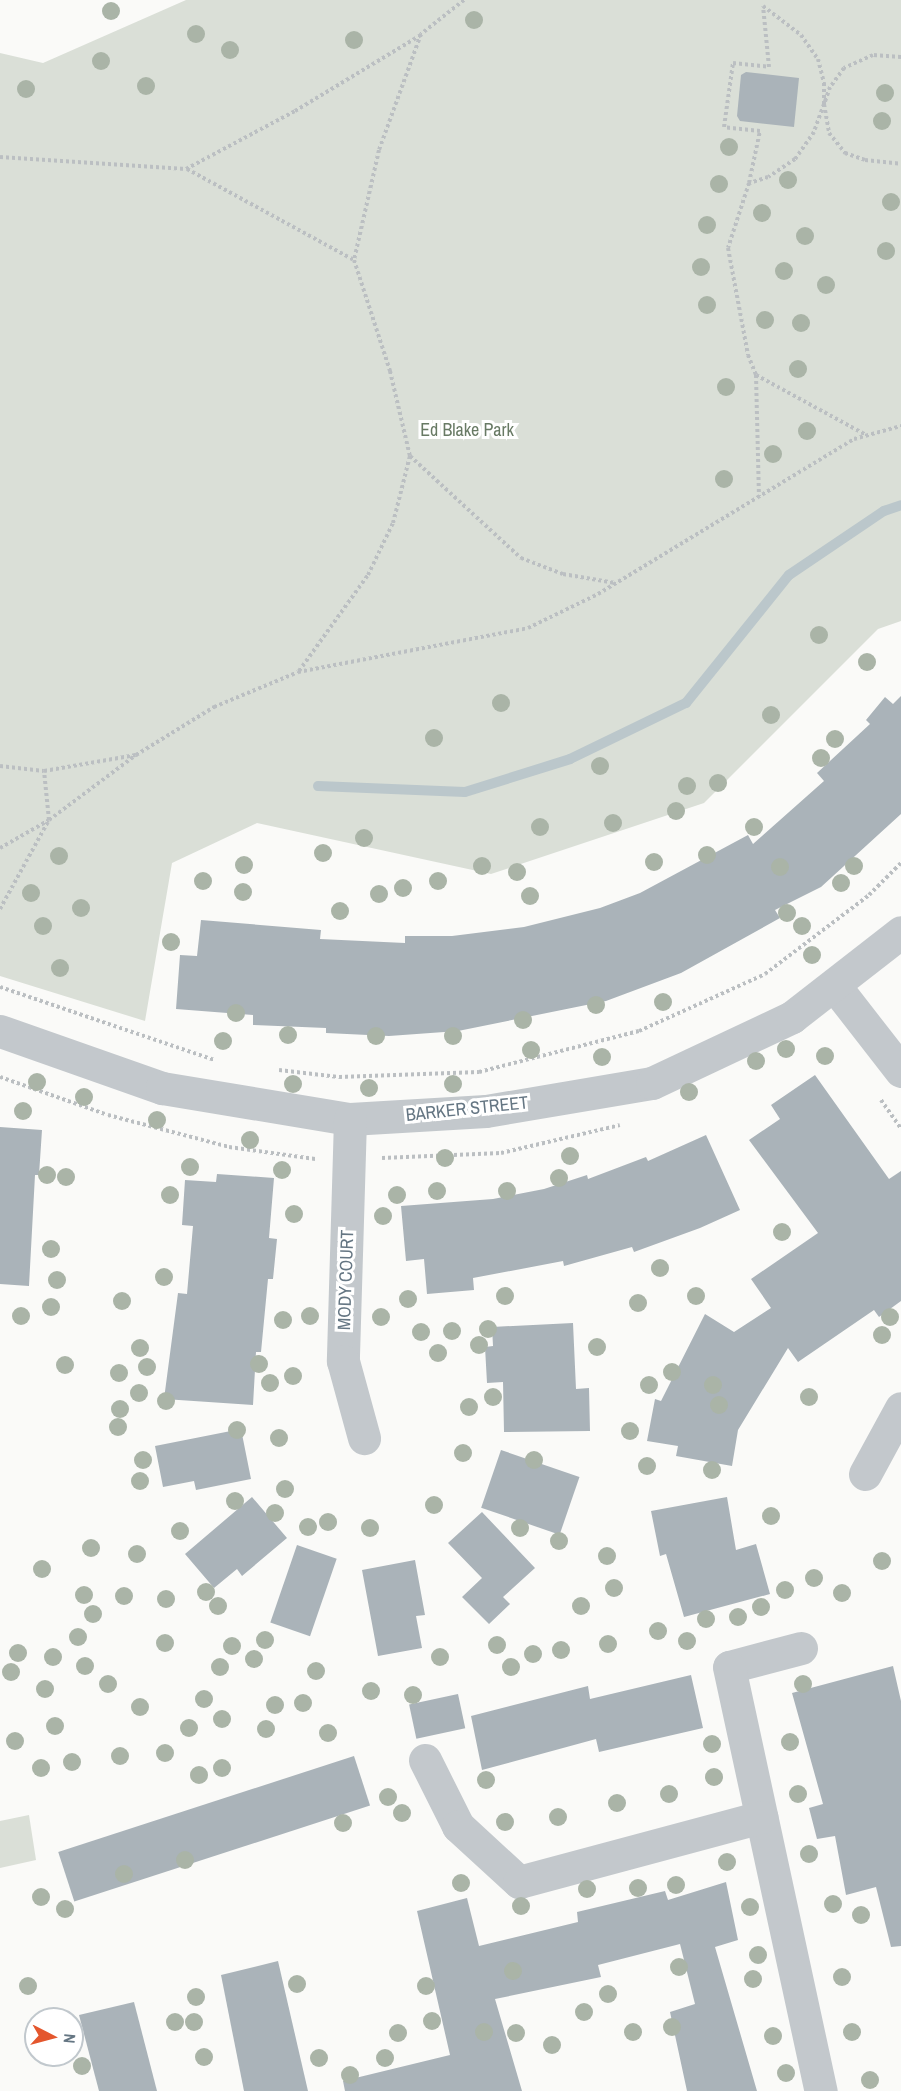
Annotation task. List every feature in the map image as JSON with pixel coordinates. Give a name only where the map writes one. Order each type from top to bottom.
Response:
[{"type":"street","name":"BARKER STREET","points":[[0,1031],[162,1088],[350,1119],[486,1111],[652,1083],[792,1017],[901,932]]},
{"type":"street","points":[[834,985],[901,1071]]},
{"type":"street","name":"MODY COURT","points":[[350,1119],[343,1361],[364,1438]]},
{"type":"street","points":[[865,1474],[901,1408]]},
{"type":"street","points":[[801,1648],[729,1667],[821,2091]]},
{"type":"street","points":[[425,1760],[458,1826],[519,1882],[761,1817]]},
{"type":"path","points":[[186,169],[295,111],[421,34],[464,0]]},
{"type":"path","points":[[758,0],[801,35],[818,59],[829,133],[845,153],[865,160],[901,164]]},
{"type":"path","points":[[759,496],[756,375],[748,355],[728,248],[750,183],[760,131],[724,127],[733,63],[768,67],[763,6]]},
{"type":"path","points":[[298,672],[368,574],[393,523],[410,456],[390,371],[354,260],[379,150],[421,34]]},
{"type":"path","points":[[750,183],[768,177],[795,159],[814,132],[824,104],[844,68],[873,55],[901,57]]},
{"type":"path","points":[[0,156],[186,169],[354,260]]},
{"type":"path","points":[[756,375],[867,435]]},
{"type":"path","points":[[0,848],[49,820],[136,755],[214,707],[298,672],[367,656],[489,638],[528,628],[616,583],[854,439],[901,426]]},
{"type":"path","points":[[410,456],[521,558],[563,574],[616,583]]},
{"type":"path","points":[[0,766],[44,771],[136,755]]},
{"type":"path","points":[[0,909],[49,820],[44,771]]},
{"type":"path","points":[[273,1070],[339,1077],[478,1072],[639,1031],[765,974],[869,895],[901,863]]},
{"type":"path","points":[[0,987],[218,1061]]},
{"type":"green space","name":"Ed Blake Park","points":[[186,0],[901,0],[901,621],[878,629],[704,803],[491,874],[257,823],[172,863],[145,1021],[0,976],[0,53],[43,63]]},
{"type":"green space","points":[[29,1815],[36,1860],[0,1868],[0,1821]]},
{"type":"building","points":[[746,72],[799,78],[794,127],[740,121],[737,116],[741,75]]},
{"type":"building","points":[[901,696],[901,814],[821,887],[775,910],[780,918],[681,973],[606,1001],[458,1031],[389,1036],[326,1033],[326,1028],[253,1025],[253,1015],[176,1009],[180,955],[197,956],[201,920],[321,930],[320,939],[405,943],[405,936],[452,936],[524,927],[600,908],[640,893],[748,835],[753,844],[824,781],[817,773],[870,724],[866,720],[885,697],[893,704]]},
{"type":"building","points":[[815,1075],[889,1179],[901,1171],[901,1301],[879,1317],[874,1310],[798,1362],[788,1348],[738,1430],[732,1466],[676,1456],[678,1446],[647,1441],[655,1399],[661,1401],[705,1314],[734,1332],[771,1308],[751,1279],[818,1233],[749,1140],[780,1119],[771,1105]]},
{"type":"building","points":[[0,1127],[42,1130],[39,1175],[35,1175],[29,1286],[0,1284]]},
{"type":"building","points":[[706,1135],[740,1210],[700,1228],[634,1252],[632,1247],[564,1266],[563,1261],[473,1278],[474,1290],[427,1294],[424,1259],[406,1261],[401,1206],[493,1199],[544,1189],[587,1175],[588,1179],[646,1157],[648,1161]]},
{"type":"building","points":[[217,1174],[274,1178],[269,1238],[277,1239],[273,1279],[268,1279],[261,1352],[256,1352],[253,1405],[164,1399],[178,1293],[187,1294],[193,1226],[182,1225],[185,1180],[216,1182]]},
{"type":"building","points":[[573,1323],[576,1389],[589,1388],[590,1431],[504,1432],[503,1382],[487,1383],[485,1347],[493,1346],[492,1327]]},
{"type":"building","points":[[241,1429],[251,1479],[196,1490],[194,1481],[163,1487],[155,1446]]},
{"type":"building","points":[[501,1450],[579,1477],[560,1535],[481,1508]]},
{"type":"building","points":[[252,1497],[287,1538],[242,1576],[237,1569],[214,1588],[185,1554]]},
{"type":"building","points":[[727,1497],[736,1550],[756,1544],[770,1594],[684,1617],[666,1554],[660,1556],[651,1511]]},
{"type":"building","points":[[482,1512],[535,1568],[503,1597],[510,1604],[489,1624],[462,1597],[482,1578],[448,1543]]},
{"type":"building","points":[[297,1545],[337,1559],[310,1636],[270,1623]]},
{"type":"building","points":[[415,1560],[425,1615],[416,1616],[422,1648],[378,1656],[362,1570]]},
{"type":"building","points":[[893,1666],[901,1701],[901,1946],[891,1947],[876,1887],[846,1895],[835,1836],[817,1839],[809,1808],[823,1804],[792,1693]]},
{"type":"building","points":[[691,1675],[703,1728],[599,1752],[596,1739],[482,1770],[471,1716],[588,1686],[590,1699]]},
{"type":"building","points":[[458,1694],[465,1728],[416,1739],[409,1704]]},
{"type":"building","points":[[354,1756],[370,1805],[74,1902],[58,1852]]},
{"type":"building","points":[[726,1882],[738,1940],[715,1947],[757,2091],[687,2091],[670,2012],[695,2004],[680,1944],[598,1965],[601,1977],[495,1999],[522,2091],[345,2091],[343,2081],[450,2055],[417,1911],[467,1898],[479,1946],[578,1922],[577,1912],[665,1891],[668,1900]]},
{"type":"building","points":[[278,1961],[308,2091],[244,2091],[221,1975]]},
{"type":"building","points":[[134,2002],[157,2091],[99,2091],[84,2034],[84,2014]]},
{"type":"waterway","points":[[318,786],[465,792],[570,759],[686,703],[789,575],[884,511],[901,505]]}]
